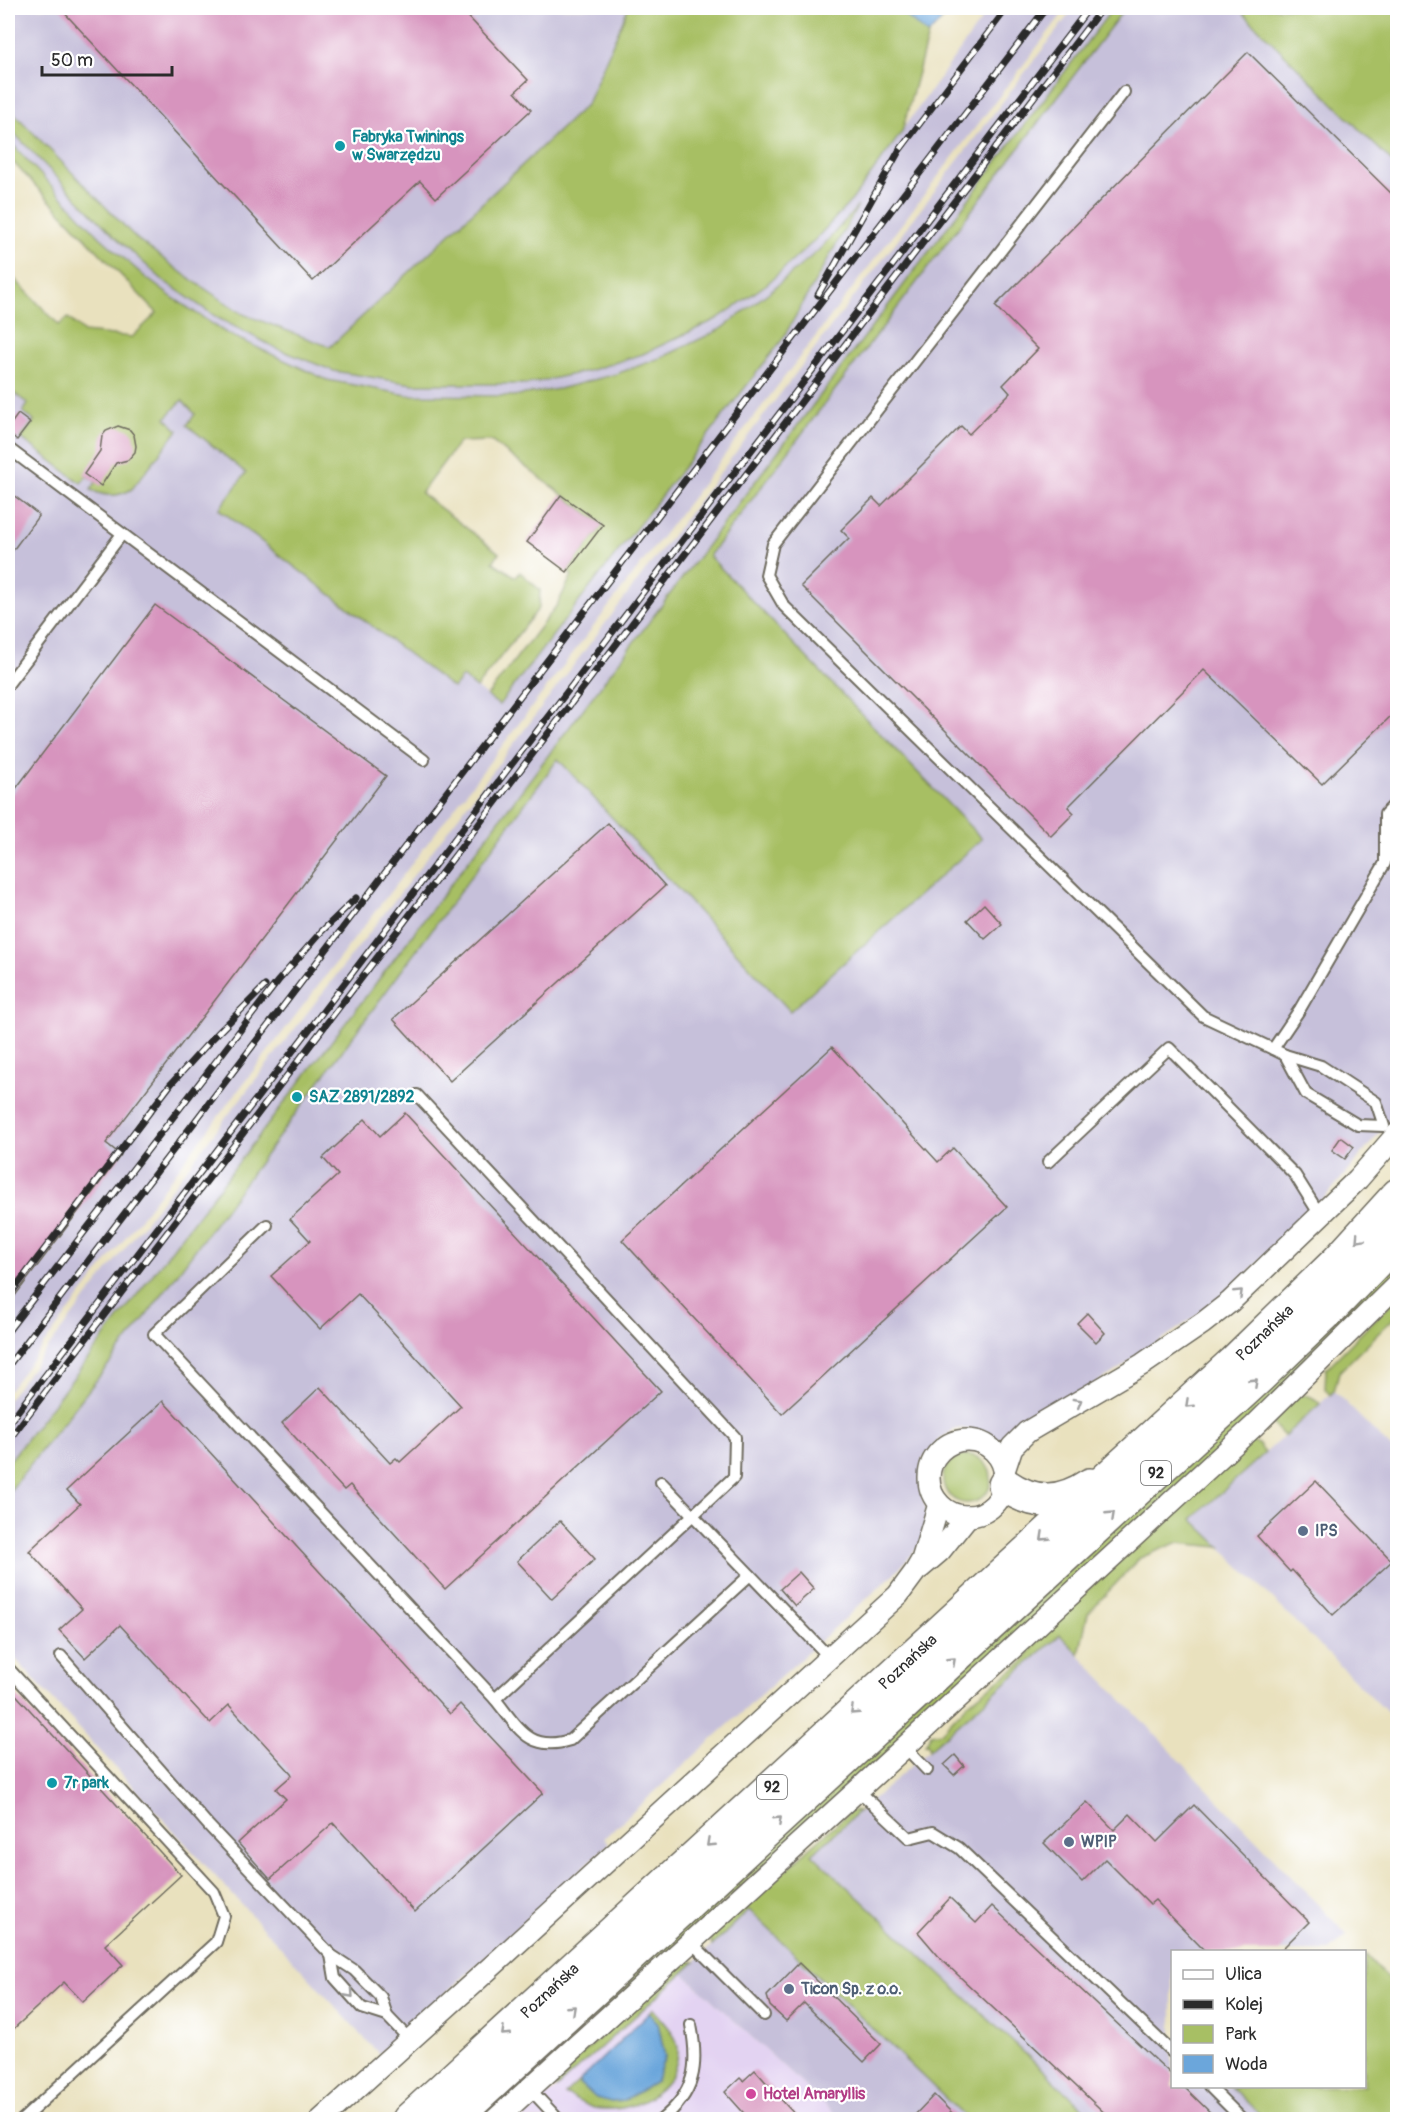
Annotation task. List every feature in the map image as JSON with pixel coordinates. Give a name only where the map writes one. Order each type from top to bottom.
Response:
[{"type":"main road","name":"Poznańska","points":[[409,2120],[1134,1455],[1296,1303],[1358,1240],[1398,1195]]},
{"type":"main road","name":"Poznańska","points":[[452,2120],[1191,1441],[1332,1307],[1398,1239]]},
{"type":"main road","points":[[1005,1476],[1014,1491],[1031,1497],[1059,1500],[1078,1492],[1134,1455]]},
{"type":"street","points":[[1005,1476],[999,1455],[989,1446],[976,1440],[962,1440],[949,1444],[938,1453],[931,1465],[929,1479],[932,1492],[939,1504],[947,1511],[968,1516],[981,1514],[992,1508],[1001,1497],[1012,1447],[1018,1439],[1143,1364],[1230,1302],[1358,1179],[1393,1131]]},
{"type":"street","points":[[495,2120],[1254,1426],[1398,1284]]},
{"type":"street","points":[[915,1572],[927,1546],[939,1504]]},
{"type":"street","points":[[321,2120],[830,1658],[898,1594],[915,1572],[940,1551],[968,1516]]},
{"type":"lane","points":[[1124,92],[773,544],[766,575],[784,606],[1203,1016],[1285,1055],[1321,1066],[1376,1102],[1393,1131]]},
{"type":"lane","points":[[8,448],[424,760]]},
{"type":"lane","points":[[8,684],[122,534]]},
{"type":"lane","points":[[1273,1049],[1300,1009],[1385,863],[1385,814],[1398,801]]},
{"type":"lane","points":[[1048,1162],[1169,1048],[1295,1174],[1320,1215]]},
{"type":"lane","points":[[1285,1055],[1306,1094],[1358,1125],[1393,1131]]},
{"type":"lane","points":[[417,1095],[735,1437],[734,1477],[495,1699]]},
{"type":"lane","points":[[267,1225],[154,1334],[495,1699],[525,1736],[540,1744],[557,1744],[570,1740],[750,1575]]},
{"type":"lane","points":[[660,1482],[830,1658]]},
{"type":"lane","points":[[61,1656],[209,1826],[331,1955],[354,1970],[381,1997],[387,2016],[410,2040]]},
{"type":"lane","points":[[8,1668],[213,1892],[224,1916],[216,1942],[22,2120]]},
{"type":"lane","points":[[905,1747],[927,1770]]},
{"type":"lane","points":[[858,1790],[909,1838],[933,1832],[959,1848],[1171,2050]]},
{"type":"lane","points":[[690,1941],[764,2015]]},
{"type":"lane","points":[[331,1955],[335,1978],[362,2008],[387,2016]]},
{"type":"lane","points":[[661,2120],[676,2107],[691,2083],[696,2052],[691,2025]]},
{"type":"lane","points":[[529,2088],[559,2120]]},
{"type":"lane","points":[[1211,2088],[1244,2120]]},
{"type":"shaded area","points":[[8,8],[628,8],[587,104],[330,347],[243,314],[186,276],[136,238],[8,107]]},
{"type":"shaded area","points":[[990,8],[1067,8],[8,1391],[8,401],[14,393],[28,404],[34,421],[22,439],[81,483],[86,476],[84,474],[112,469],[96,492],[111,495],[132,489],[178,430],[166,418],[182,399],[196,414],[187,425],[246,473],[219,509],[453,688],[462,677],[499,705],[782,340],[856,210],[819,250],[723,328],[663,357],[616,374],[559,389],[513,396],[407,395],[327,380],[226,333],[173,298],[145,277],[100,237],[8,140],[8,127],[136,256],[177,290],[218,318],[248,334],[528,384],[588,371],[643,354],[717,319],[767,284],[812,243],[852,200]]},
{"type":"shaded area","points":[[1074,8],[1113,8],[367,995],[8,1463],[8,1399],[400,893]]},
{"type":"shaded area","points":[[1125,8],[1238,8],[1397,167],[1397,1112],[1330,1192],[1221,1299],[1113,1373],[998,1440],[972,1430],[956,1428],[938,1441],[922,1461],[921,1490],[928,1518],[920,1545],[898,1570],[604,1838],[609,1844],[379,2054],[8,1651],[8,1493],[138,1327],[558,759],[790,1011],[981,839],[709,556]]},
{"type":"shaded area","points":[[1334,1391],[1397,1454],[1397,1722],[1192,1519]]},
{"type":"shaded area","points":[[1060,1635],[1347,1935],[1331,1950],[1171,1950],[1171,2088],[1232,2088],[1265,2119],[1095,2119],[812,1853]]},
{"type":"shaded area","points":[[749,1909],[967,2119],[840,2119],[683,1973]]},
{"type":"shaded area","points":[[683,1973],[840,2119],[521,2120]]},
{"type":"green space","points":[[628,8],[897,8],[928,35],[902,132],[852,200],[812,243],[767,284],[717,319],[643,354],[588,371],[528,384],[413,384],[334,371],[278,349],[218,318],[164,281],[113,235],[8,127],[8,107],[136,238],[186,276],[243,314],[330,347],[587,104]]},
{"type":"green space","points":[[1113,8],[1125,8],[709,556],[982,839],[790,1011],[558,759],[138,1327],[8,1493],[8,1463],[367,995]]},
{"type":"green space","points":[[1238,8],[1397,8],[1397,167]]},
{"type":"green space","points":[[8,140],[100,237],[145,277],[226,333],[327,380],[407,395],[513,396],[559,389],[616,374],[663,357],[723,328],[819,250],[858,206],[782,340],[499,705],[487,696],[557,605],[572,575],[567,572],[603,525],[491,441],[459,442],[421,493],[499,553],[493,562],[516,577],[520,572],[540,590],[539,608],[476,688],[462,677],[453,688],[219,509],[246,473],[187,425],[195,414],[182,400],[166,418],[178,430],[132,489],[122,494],[112,495],[91,490],[96,482],[87,476],[81,483],[21,438],[34,421],[23,412],[28,404],[14,393],[8,401],[8,272],[59,325],[68,318],[84,332],[132,337],[157,313],[8,157]]},
{"type":"green space","points":[[1397,1252],[1397,1276],[1257,1414],[644,1975],[528,2076],[521,2086],[484,2119],[465,2120]]},
{"type":"green space","points":[[1397,1297],[1397,1315],[1339,1372],[1334,1391],[1330,1395],[1325,1389],[1326,1369]]},
{"type":"green space","points":[[1298,1395],[1310,1396],[1320,1404],[1284,1436],[1270,1421]]},
{"type":"green space","points":[[1252,1442],[1258,1444],[1265,1453],[1192,1519],[1221,1547],[1176,1543],[1140,1558],[1088,1613],[1079,1654],[1060,1635],[929,1750],[929,1745],[925,1744],[931,1734],[941,1732],[967,1704],[1022,1663],[1046,1627]]},
{"type":"green space","points":[[962,1455],[972,1455],[987,1465],[991,1479],[990,1488],[981,1499],[972,1503],[962,1503],[947,1493],[943,1484],[943,1474],[953,1459]]},
{"type":"green space","points":[[851,1811],[859,1811],[812,1854],[1095,2119],[967,2119],[749,1910],[712,1946],[710,1937]]},
{"type":"green space","points":[[1366,1955],[1397,1989],[1397,2119],[1265,2119],[1232,2088],[1366,2088]]},
{"type":"green space","points":[[684,1960],[695,1962],[556,2088],[553,2081]]},
{"type":"green space","points":[[653,2009],[670,2029],[678,2046],[675,2067],[660,2090],[636,2104],[608,2109],[591,2107],[565,2094],[581,2079],[579,2084],[611,2102],[624,2101],[655,2082],[665,2057],[658,2023],[649,2013]]},
{"type":"water","points":[[897,8],[953,8],[928,35]]},
{"type":"water","points":[[649,2013],[658,2023],[665,2057],[655,2082],[624,2101],[611,2102],[596,2098],[579,2083],[581,2079]]},
{"type":"building","name":"Fabryka Twinings w Swarzędzu","points":[[60,8],[460,8],[528,80],[515,92],[531,110],[436,198],[420,181],[313,281]]},
{"type":"building","points":[[1248,52],[1398,200],[1398,709],[1322,784],[1204,670],[1068,807],[1074,813],[1051,836],[801,586],[849,538],[841,530],[873,498],[881,506],[961,426],[969,434],[1010,393],[1003,385],[1038,349],[995,306]]},
{"type":"building","points":[[18,414],[30,423],[17,440],[8,432],[8,428]]},
{"type":"building","points":[[118,426],[130,430],[134,435],[135,452],[128,460],[116,463],[101,486],[84,474],[100,451],[102,436],[106,431]]},
{"type":"building","points":[[8,491],[39,515],[8,557]]},
{"type":"building","points":[[561,495],[603,525],[567,572],[527,542]]},
{"type":"building","points":[[155,605],[386,776],[106,1143],[121,1155],[8,1305],[8,799]]},
{"type":"building","points":[[608,823],[665,886],[450,1081],[393,1019]]},
{"type":"building","points":[[984,904],[1002,924],[985,939],[967,920]]},
{"type":"building","points":[[832,1047],[938,1162],[953,1148],[1007,1207],[782,1414],[622,1240]]},
{"type":"building","points":[[405,1113],[661,1391],[445,1589],[350,1485],[344,1490],[282,1423],[320,1387],[390,1463],[396,1458],[400,1462],[461,1406],[358,1294],[320,1329],[271,1276],[310,1241],[290,1219],[338,1175],[323,1158],[365,1119],[380,1136]]},
{"type":"building","points":[[1341,1137],[1354,1147],[1345,1159],[1332,1150]]},
{"type":"building","points":[[1087,1313],[1105,1333],[1096,1342],[1077,1323]]},
{"type":"building","points":[[163,1401],[450,1714],[460,1704],[543,1793],[415,1912],[333,1823],[270,1879],[238,1843],[286,1799],[276,1789],[292,1775],[291,1773],[229,1705],[210,1723],[120,1625],[85,1658],[59,1630],[82,1609],[29,1551],[80,1504],[67,1490]]},
{"type":"building","points":[[1316,1481],[1392,1561],[1333,1615],[1257,1536]]},
{"type":"building","points":[[560,1521],[595,1559],[552,1599],[517,1561]]},
{"type":"building","points":[[799,1572],[814,1589],[795,1606],[780,1589]]},
{"type":"building","name":"7r park","points":[[8,1686],[181,1875],[105,1945],[123,1965],[83,2002],[64,1982],[8,2034]]},
{"type":"building","points":[[955,1755],[964,1766],[954,1775],[944,1765]]},
{"type":"building","points":[[1087,1802],[1114,1830],[1130,1814],[1157,1842],[1194,1805],[1309,1922],[1281,1950],[1204,1950],[1155,1900],[1150,1904],[1105,1859],[1082,1882],[1044,1843]]},
{"type":"building","points":[[950,1898],[976,1923],[992,1906],[1171,2074],[1171,2088],[1185,2088],[1218,2120],[1112,2120],[941,1959],[918,1932]]},
{"type":"building","points":[[799,1963],[881,2044],[864,2062],[804,2003],[786,2021],[770,2006],[767,1996]]},
{"type":"building","name":"Hotel Amaryllis","points":[[755,2070],[800,2120],[750,2120],[725,2092],[740,2078],[743,2081]]},
{"type":"building","points":[[934,2095],[959,2120],[910,2120]]},
{"type":"railway","points":[[818,295],[899,151],[1007,8]]},
{"type":"railway","points":[[8,1366],[1046,8]]},
{"type":"railway","points":[[8,1424],[1089,8]]},
{"type":"railway","points":[[8,1441],[1102,8]]},
{"type":"railway","points":[[8,1331],[278,981],[321,932],[356,898]]},
{"type":"railway","points":[[8,1297],[171,1084],[265,986]]},
{"type":"place","name":"Fabryka Twinings w Swarzędzu","points":[[340,146]]},
{"type":"place","name":"SAZ 2891/2892","points":[[297,1097]]},
{"type":"place","name":"IPS","points":[[1303,1531]]},
{"type":"place","name":"7r park","points":[[52,1783]]},
{"type":"place","name":"WPIP","points":[[1069,1842]]},
{"type":"place","name":"Ticon Sp. z o.o.","points":[[789,1989]]},
{"type":"place","name":"Hotel Amaryllis","points":[[751,2094]]}]
